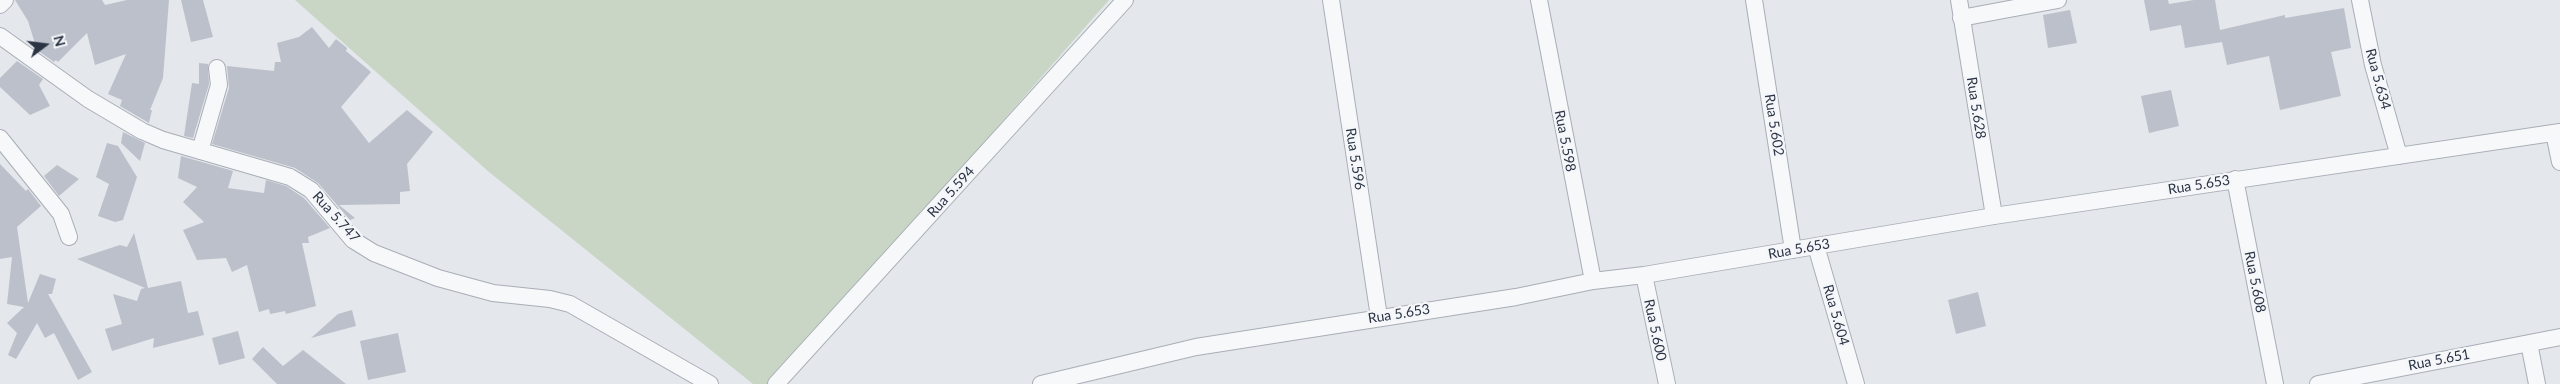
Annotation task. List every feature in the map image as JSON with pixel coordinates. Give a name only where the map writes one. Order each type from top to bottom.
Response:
[{"type":"street","points":[[0,5],[5,0]]},
{"type":"street","name":"Rua 5.594","points":[[776,384],[1125,0]]},
{"type":"street","name":"Rua 5.596","points":[[1331,0],[1379,317]]},
{"type":"street","name":"Rua 5.598","points":[[1539,0],[1593,281]]},
{"type":"street","name":"Rua 5.602","points":[[1754,0],[1793,250]]},
{"type":"street","name":"Rua 5.628","points":[[1959,0],[1994,216]]},
{"type":"street","points":[[1962,18],[2058,0]]},
{"type":"street","name":"Rua 5.634","points":[[2360,0],[2373,65],[2399,156]]},
{"type":"street","name":"Rua 5.747","points":[[0,36],[88,99],[142,131],[200,151],[290,177],[311,190],[353,240],[374,254],[438,278],[493,293],[550,299],[570,304],[710,384]]},
{"type":"street","points":[[200,151],[219,85],[217,68]]},
{"type":"street","points":[[2557,133],[2560,162]]},
{"type":"street","name":"Rua 5.653","points":[[1041,384],[1196,347],[1516,297],[1593,281],[1644,275],[1994,216],[2234,179],[2557,133]]},
{"type":"street","points":[[0,138],[61,214],[69,237]]},
{"type":"street","name":"Rua 5.608","points":[[2234,179],[2275,384]]},
{"type":"street","name":"Rua 5.604","points":[[1816,246],[1856,384]]},
{"type":"street","name":"Rua 5.600","points":[[1644,275],[1666,384]]},
{"type":"street","name":"Rua 5.651","points":[[2318,384],[2398,376],[2560,337]]},
{"type":"street","points":[[2529,343],[2537,384]]},
{"type":"green space","points":[[295,0],[1109,0],[772,384],[753,384],[489,172]]},
{"type":"building","points":[[15,0],[102,0],[105,5],[127,0],[169,0],[163,78],[150,110],[152,110],[149,123],[120,106],[122,100],[108,94],[126,54],[95,65],[87,33],[58,62],[56,60],[54,62],[37,50],[28,21]]},
{"type":"building","points":[[181,0],[203,0],[213,37],[191,42]]},
{"type":"building","points":[[2144,0],[2168,0],[2169,4],[2194,0],[2215,0],[2220,30],[2285,15],[2285,18],[2344,8],[2351,48],[2331,52],[2341,96],[2280,110],[2269,56],[2227,65],[2222,42],[2185,48],[2181,25],[2150,31]]},
{"type":"building","points":[[2070,10],[2077,43],[2048,48],[2043,15]]},
{"type":"building","points":[[312,27],[329,48],[336,39],[347,48],[346,51],[371,72],[341,107],[369,143],[407,110],[433,132],[407,164],[410,191],[400,192],[400,204],[339,205],[355,218],[350,220],[318,183],[295,168],[212,144],[229,88],[227,66],[274,71],[275,62],[281,62],[277,43],[299,37]]},
{"type":"building","points":[[17,61],[43,79],[39,85],[50,106],[30,115],[0,87],[0,78]]},
{"type":"building","points":[[199,63],[208,64],[209,84],[193,138],[184,136],[192,83],[199,84]]},
{"type":"building","points":[[2171,90],[2179,126],[2149,133],[2141,96]]},
{"type":"building","points":[[123,132],[145,143],[140,161],[121,143]]},
{"type":"building","points":[[107,143],[118,146],[137,177],[123,220],[115,222],[98,216],[109,184],[96,177]]},
{"type":"building","points":[[181,156],[233,171],[228,188],[264,193],[266,180],[286,186],[304,198],[330,228],[308,237],[309,243],[302,243],[316,306],[286,314],[285,311],[270,314],[269,309],[259,312],[247,265],[232,272],[226,258],[197,260],[183,230],[204,222],[183,202],[197,187],[178,178]]},
{"type":"building","points":[[0,164],[26,191],[28,189],[41,206],[17,227],[28,303],[40,274],[56,279],[52,294],[48,294],[92,372],[78,380],[54,333],[45,338],[37,323],[16,359],[8,355],[17,333],[7,323],[24,307],[7,304],[12,257],[0,259]]},
{"type":"building","points":[[57,165],[79,179],[59,196],[44,176]]},
{"type":"building","points":[[134,233],[148,288],[181,281],[188,313],[198,311],[204,335],[153,348],[154,338],[112,351],[105,329],[122,324],[113,294],[137,301],[141,289],[145,288],[77,259],[120,245],[127,247]]},
{"type":"building","points":[[1978,292],[1986,326],[1956,334],[1948,300]]},
{"type":"building","points":[[352,310],[356,326],[311,338],[338,314]]},
{"type":"building","points":[[238,331],[245,358],[219,365],[212,338]]},
{"type":"building","points":[[398,333],[406,372],[368,380],[360,341]]},
{"type":"building","points":[[263,347],[283,366],[303,350],[346,384],[277,384],[252,359]]}]
